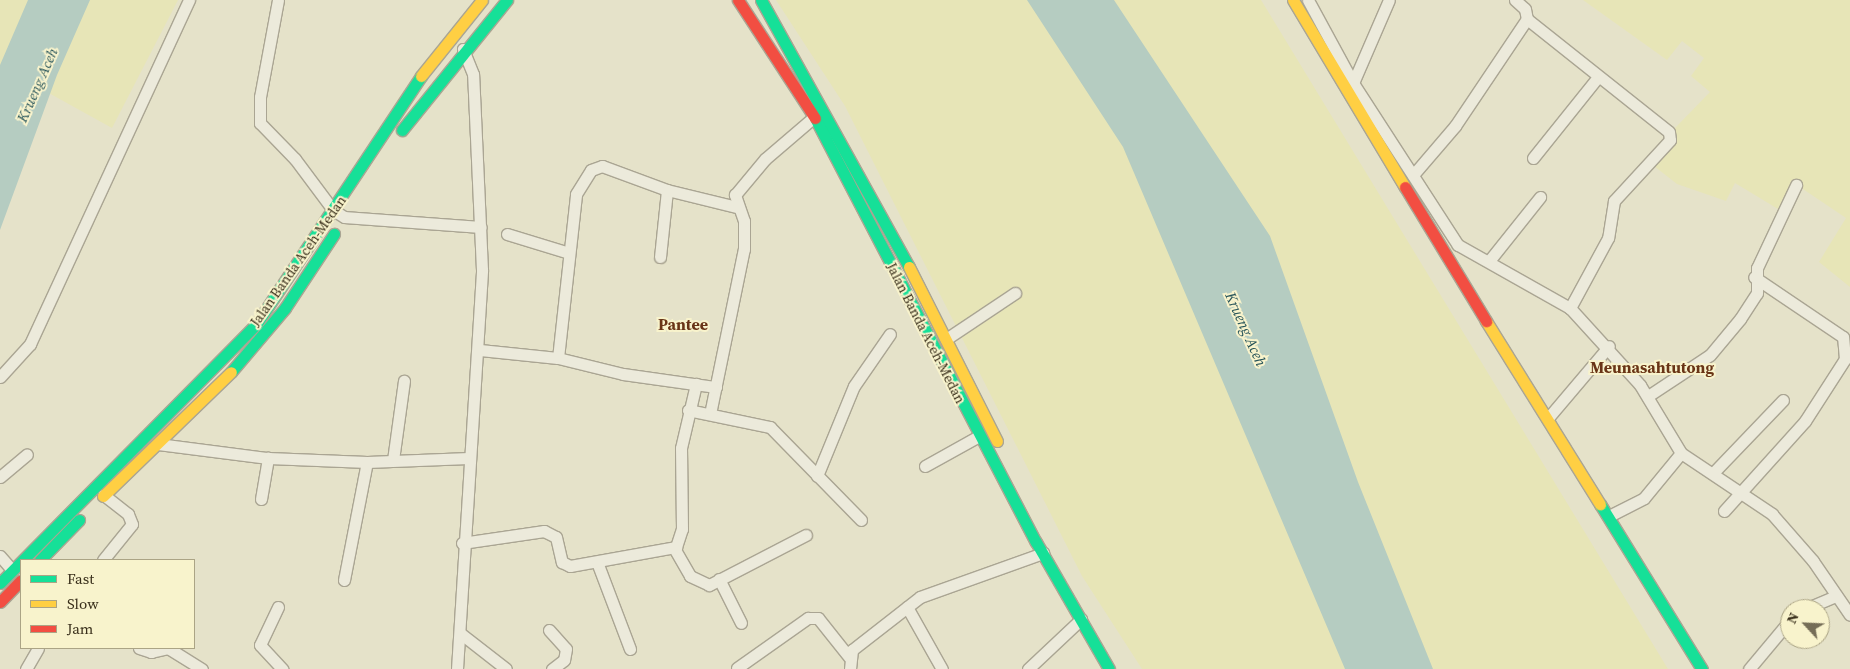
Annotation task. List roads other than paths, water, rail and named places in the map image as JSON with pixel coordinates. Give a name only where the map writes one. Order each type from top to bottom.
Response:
[{"type":"main road","name":"Jalan Banda Aceh-Medan","points":[[23,559],[257,323],[415,84],[482,0]]},
{"type":"main road","points":[[365,185],[463,49],[508,0]]},
{"type":"main road","name":"Jalan Banda Aceh-Medan","points":[[738,0],[814,117],[979,436],[1109,669]]},
{"type":"main road","name":"Jalan Banda Aceh-Medan","points":[[761,0],[842,138],[1038,521],[1120,669]]},
{"type":"main road","points":[[1294,0],[1702,669]]},
{"type":"main road","name":"Jalan Banda Aceh-Medan","points":[[43,559],[104,494],[226,378],[285,308],[354,201]]},
{"type":"main road","points":[[932,346],[946,339]]},
{"type":"main road","points":[[94,485],[104,494]]},
{"type":"main road","name":"Jalan Banda Aceh-Medan","points":[[0,583],[20,562]]},
{"type":"main road","points":[[0,602],[20,581]]},
{"type":"street","points":[[0,377],[34,336],[189,0]]},
{"type":"street","points":[[278,0],[260,98],[260,123],[295,158],[333,210],[344,217],[481,227]]},
{"type":"street","points":[[1308,0],[1352,83],[1458,245],[1570,308],[1609,346],[1648,396],[1681,453],[1740,488],[1772,514],[1813,561],[1850,615]]},
{"type":"street","points":[[1352,83],[1389,0]]},
{"type":"street","points":[[1515,0],[1525,9],[1527,19],[1672,137],[1621,190],[1614,201],[1608,238],[1570,308]]},
{"type":"street","points":[[1412,175],[1455,126],[1527,19]]},
{"type":"street","points":[[457,669],[460,633],[462,542],[480,350],[481,227],[473,74],[463,49]]},
{"type":"street","points":[[1533,158],[1598,77]]},
{"type":"street","points":[[710,414],[744,249],[744,221],[737,207],[737,191],[765,159],[814,117]]},
{"type":"street","points":[[558,358],[576,194],[597,166],[667,190],[737,207]]},
{"type":"street","points":[[1648,396],[1710,355],[1757,293],[1754,277],[1796,185]]},
{"type":"street","points":[[660,257],[667,190]]},
{"type":"street","points":[[1489,261],[1540,197]]},
{"type":"street","points":[[507,234],[569,253]]},
{"type":"street","points":[[1724,511],[1740,488],[1805,421],[1840,372],[1846,348],[1843,336],[1754,277]]},
{"type":"street","points":[[946,339],[1015,293]]},
{"type":"street","points":[[817,476],[854,386],[890,334]]},
{"type":"street","points":[[1548,418],[1609,346]]},
{"type":"street","points":[[480,350],[558,358],[623,374],[716,387]]},
{"type":"street","points":[[393,460],[404,381]]},
{"type":"street","points":[[674,548],[682,529],[681,448],[688,410],[696,384]]},
{"type":"street","points":[[1713,473],[1783,400]]},
{"type":"street","points":[[688,410],[770,427],[861,520]]},
{"type":"street","points":[[925,466],[979,436]]},
{"type":"street","points":[[158,444],[268,458],[368,462],[469,458]]},
{"type":"street","points":[[1609,516],[1644,498],[1681,453]]},
{"type":"street","points":[[0,477],[27,454]]},
{"type":"street","points":[[261,499],[268,458]]},
{"type":"street","points":[[344,580],[368,462]]},
{"type":"street","points":[[103,559],[129,530],[132,520],[104,494]]},
{"type":"street","points":[[462,542],[544,532],[556,537],[565,565],[597,562],[674,548]]},
{"type":"street","points":[[674,548],[700,585],[719,579],[806,535]]},
{"type":"street","points":[[849,657],[907,607],[933,589],[1043,553]]},
{"type":"street","points":[[0,556],[12,570]]},
{"type":"street","points":[[597,562],[630,649]]},
{"type":"street","points":[[719,579],[741,623]]},
{"type":"street","points":[[1829,599],[1836,596]]},
{"type":"street","points":[[278,607],[260,645],[282,669]]},
{"type":"street","points":[[907,607],[942,669]]},
{"type":"street","points":[[737,668],[808,618],[818,618],[849,657],[850,669]]},
{"type":"street","points":[[1028,669],[1080,619]]},
{"type":"street","points":[[548,630],[566,649],[564,660],[552,669]]},
{"type":"street","points":[[1749,669],[1780,632]]},
{"type":"street","points":[[460,633],[506,669]]},
{"type":"street","points":[[26,669],[37,649]]},
{"type":"street","points":[[142,649],[151,652],[164,649]]},
{"type":"street","points":[[170,649],[202,669]]},
{"type":"water","name":"Krueng Aceh","points":[[28,0],[90,0],[57,75],[0,230],[0,65]]},
{"type":"water","name":"Krueng Aceh","points":[[1027,0],[1114,0],[1270,236],[1358,482],[1433,669],[1345,669],[1123,147]]},
{"type":"district","name":"Pantee","points":[[683,324]]},
{"type":"district","name":"Meunasahtutong","points":[[1652,367]]}]
